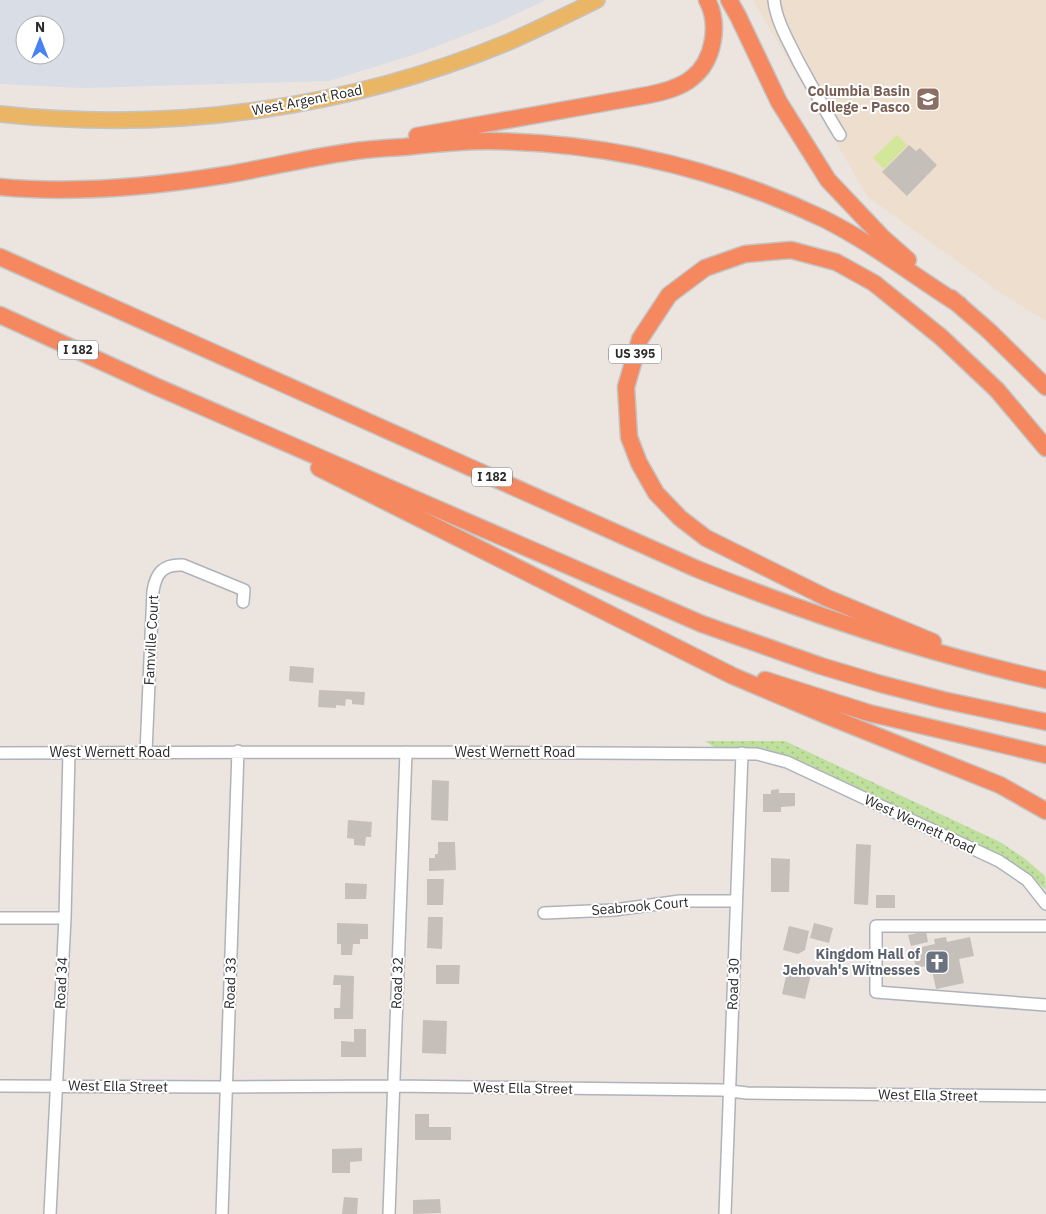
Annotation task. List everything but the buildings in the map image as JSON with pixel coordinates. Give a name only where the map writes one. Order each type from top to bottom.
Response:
[{"type":"highway","points":[[350,152],[364,145],[648,94],[672,88],[692,78],[700,70],[711,50],[713,20],[707,0]]},
{"type":"highway","points":[[729,0],[738,8],[780,102],[828,180],[882,237],[1009,349],[1046,387]]},
{"type":"highway","points":[[0,187],[62,190],[137,187],[226,175],[350,152],[448,142],[486,141],[566,145],[642,156],[755,190],[825,220],[892,260],[960,305]]},
{"type":"highway","name":"US 395","points":[[995,668],[827,598],[706,538],[680,518],[656,493],[639,463],[629,437],[626,387],[640,339],[669,295],[705,268],[746,254],[791,250],[836,262],[874,283],[941,337],[997,390],[1046,448]]},
{"type":"highway","name":"I 182","points":[[0,257],[697,569],[823,617],[934,652],[1046,680]]},
{"type":"highway","name":"I 182","points":[[0,315],[155,386],[702,624],[821,666],[881,684],[943,700],[1046,722]]},
{"type":"highway","points":[[155,386],[733,676],[1000,785],[1046,811]]},
{"type":"highway","points":[[692,656],[868,713],[1046,755]]},
{"type":"main road","name":"West Argent Road","points":[[0,114],[72,120],[153,120],[247,112],[318,100],[400,80],[454,62],[510,41],[597,0]]},
{"type":"street","points":[[774,0],[776,13],[792,48],[820,104],[840,135]]},
{"type":"street","name":"Famville Court","points":[[146,752],[152,591],[156,577],[164,569],[174,564],[183,565],[244,590],[243,602]]},
{"type":"street","name":"West Wernett Road","points":[[0,753],[238,751],[757,754],[786,762],[1006,865],[1026,880],[1046,904]]},
{"type":"street","name":"Road 33","points":[[222,1214],[238,751]]},
{"type":"street","name":"Road 34","points":[[50,1214],[64,918],[69,752]]},
{"type":"street","name":"Road 32","points":[[389,1214],[406,752]]},
{"type":"street","name":"Road 30","points":[[725,1214],[742,754]]},
{"type":"street","name":"Seabrook Court","points":[[544,913],[614,910],[680,901],[736,902]]},
{"type":"street","points":[[0,918],[64,918]]},
{"type":"street","points":[[1046,926],[876,926],[876,992],[1046,1005]]},
{"type":"street","name":"West Ella Street","points":[[0,1086],[393,1086],[729,1091],[747,1093],[1046,1096]]},
{"type":"shaded area","points":[[0,0],[546,0],[497,23],[419,53],[329,81],[82,88],[0,84]]},
{"type":"shaded area","name":"Columbia Basin College - Pasco","points":[[753,0],[1046,0],[1046,321],[1004,295],[868,197]]},
{"type":"green space","points":[[897,135],[907,145],[884,169],[873,158]]},
{"type":"green space","points":[[705,741],[785,741],[1000,842],[1024,858],[1045,876],[1046,890],[1024,870],[1000,855],[785,755],[763,748],[714,747]]},
{"type":"place","name":"Columbia Basin College - Pasco","points":[[928,99]]},
{"type":"place","name":"Kingdom Hall of Jehovah's Witnesses","points":[[937,962]]}]
